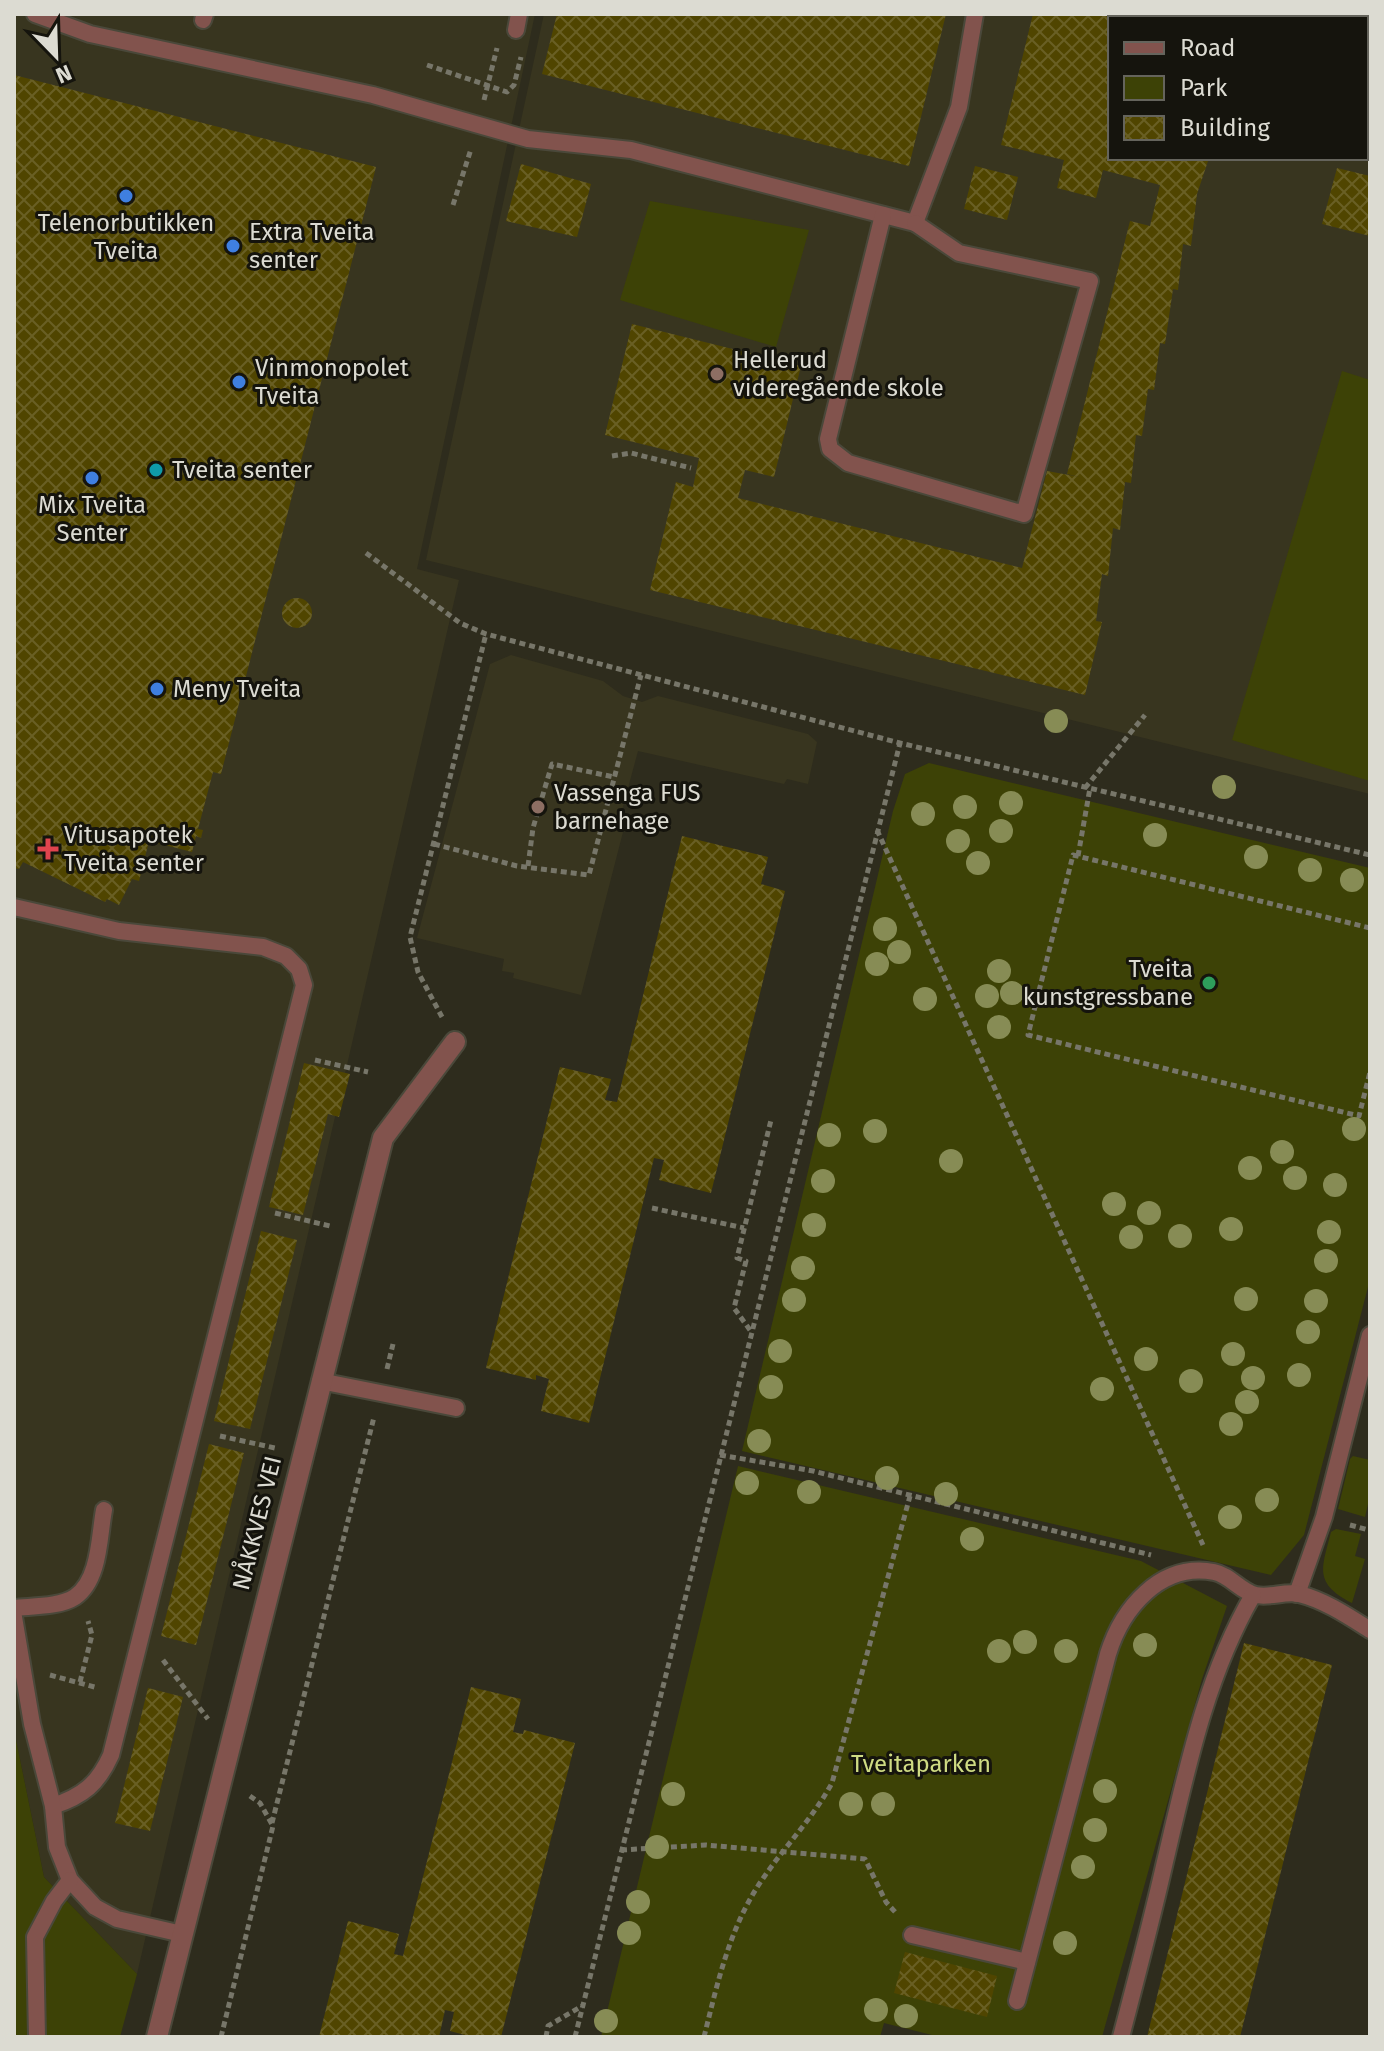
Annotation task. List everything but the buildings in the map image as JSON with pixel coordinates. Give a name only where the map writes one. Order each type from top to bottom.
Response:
[{"type":"street","name":"NÅKKVES VEI","points":[[157,2037],[383,1138],[455,1042]]},
{"type":"lane","points":[[35,14],[90,34],[373,95],[528,139],[631,150],[819,196],[915,223],[959,253],[1090,281],[1024,514],[848,463],[837,458],[830,449],[828,439],[883,215]]},
{"type":"lane","points":[[915,223],[959,107],[975,14]]},
{"type":"lane","points":[[14,907],[119,931],[263,947],[286,956],[303,977],[304,994],[282,1066],[255,1190],[125,1697],[102,1774],[94,1786],[73,1800],[53,1806]]},
{"type":"lane","points":[[1297,1594],[1324,1517],[1370,1335]]},
{"type":"lane","points":[[320,1381],[456,1408]]},
{"type":"lane","points":[[14,1608],[68,1600],[85,1587],[92,1575],[104,1510]]},
{"type":"lane","points":[[1017,2001],[1116,1628],[1128,1608],[1149,1589],[1183,1574],[1217,1572],[1253,1595],[1297,1594],[1343,1613],[1370,1630]]},
{"type":"lane","points":[[1121,2037],[1180,1795],[1212,1682],[1253,1595]]},
{"type":"lane","points":[[14,1617],[32,1724],[53,1806],[57,1847],[70,1880],[95,1907],[117,1919],[182,1934]]},
{"type":"lane","points":[[37,2037],[35,1937],[54,1901],[70,1880]]},
{"type":"lane","points":[[912,1935],[1027,1962]]},
{"type":"path","points":[[427,65],[507,92],[514,85],[525,40],[518,22],[501,32],[490,77]]},
{"type":"path","points":[[453,205],[478,123]]},
{"type":"path","points":[[612,456],[631,453],[691,468]]},
{"type":"path","points":[[366,553],[460,623],[486,634],[900,743],[1370,855]]},
{"type":"path","points":[[455,1042],[418,972],[410,937],[486,634]]},
{"type":"path","points":[[434,844],[528,866],[589,875],[641,675]]},
{"type":"path","points":[[1078,856],[1088,788],[1145,715]]},
{"type":"path","points":[[575,2037],[900,743]]},
{"type":"path","points":[[528,866],[533,828],[552,764],[614,777]]},
{"type":"path","points":[[876,829],[1217,1572]]},
{"type":"path","points":[[1370,928],[1073,855],[1028,1035],[1359,1116],[1370,1072]]},
{"type":"path","points":[[334,1064],[368,1072]]},
{"type":"path","points":[[751,1331],[734,1308],[746,1261],[737,1258],[771,1120]]},
{"type":"path","points":[[652,1208],[744,1228]]},
{"type":"path","points":[[294,1217],[330,1226]]},
{"type":"path","points":[[221,2037],[393,1344]]},
{"type":"path","points":[[244,1441],[275,1448]]},
{"type":"path","points":[[720,1455],[813,1471],[1155,1556],[1183,1574]]},
{"type":"path","points":[[704,2037],[729,1942],[763,1879],[832,1783],[910,1496]]},
{"type":"path","points":[[141,1630],[209,1720]]},
{"type":"path","points":[[80,1682],[92,1635]]},
{"type":"path","points":[[49,1675],[125,1697]]},
{"type":"path","points":[[222,1779],[260,1803],[272,1823]]},
{"type":"path","points":[[621,1850],[706,1845],[865,1859],[886,1902]]},
{"type":"path","points":[[546,2037],[548,2026],[583,2006]]},
{"type":"shaded area","points":[[14,14],[535,14],[417,569],[459,580],[137,1974],[44,1877],[14,1730]]},
{"type":"shaded area","points":[[544,14],[1370,14],[1370,794],[426,560]]},
{"type":"shaded area","name":"Vassenga FUS barnehage","points":[[511,655],[603,681],[623,696],[642,702],[658,696],[808,734],[817,742],[808,784],[787,779],[784,784],[638,751],[617,829],[623,832],[581,995],[513,978],[514,973],[502,971],[504,959],[417,938],[490,664]]},
{"type":"green space","points":[[650,201],[809,230],[776,347],[620,300]]},
{"type":"green space","points":[[1342,371],[1370,380],[1370,781],[1232,740]]},
{"type":"green space","points":[[929,763],[1370,868],[1370,1279],[1304,1535],[1271,1575],[742,1451],[893,811],[905,774]]},
{"type":"green space","points":[[1353,1456],[1370,1460],[1370,1495],[1365,1517],[1338,1509]]},
{"type":"green space","name":"Tveitaparken","points":[[738,1466],[1141,1561],[1227,1606],[1202,1679],[1102,2037],[940,2037],[884,2023],[880,2037],[601,2037]]},
{"type":"green space","points":[[1336,1529],[1361,1534],[1355,1556],[1365,1559],[1352,1603],[1331,1589],[1324,1574],[1323,1565],[1331,1532]]},
{"type":"green space","points":[[14,1730],[44,1877],[137,1974],[120,2037],[14,2037]]},
{"type":"place","name":"Telenorbutikken Tveita","points":[[126,196]]},
{"type":"place","name":"Extra Tveita senter","points":[[233,246]]},
{"type":"place","name":"Hellerud videregående skole","points":[[717,374]]},
{"type":"place","name":"Vinmonopolet Tveita","points":[[239,382]]},
{"type":"place","name":"Tveita senter","points":[[156,470]]},
{"type":"place","name":"Mix Tveita Senter","points":[[92,478]]},
{"type":"place","name":"Meny Tveita","points":[[157,689]]},
{"type":"place","name":"Vassenga FUS barnehage","points":[[538,807]]},
{"type":"place","name":"Vitusapotek Tveita senter","points":[[48,849]]},
{"type":"place","name":"Tveita kunstgressbane","points":[[1209,983]]}]
